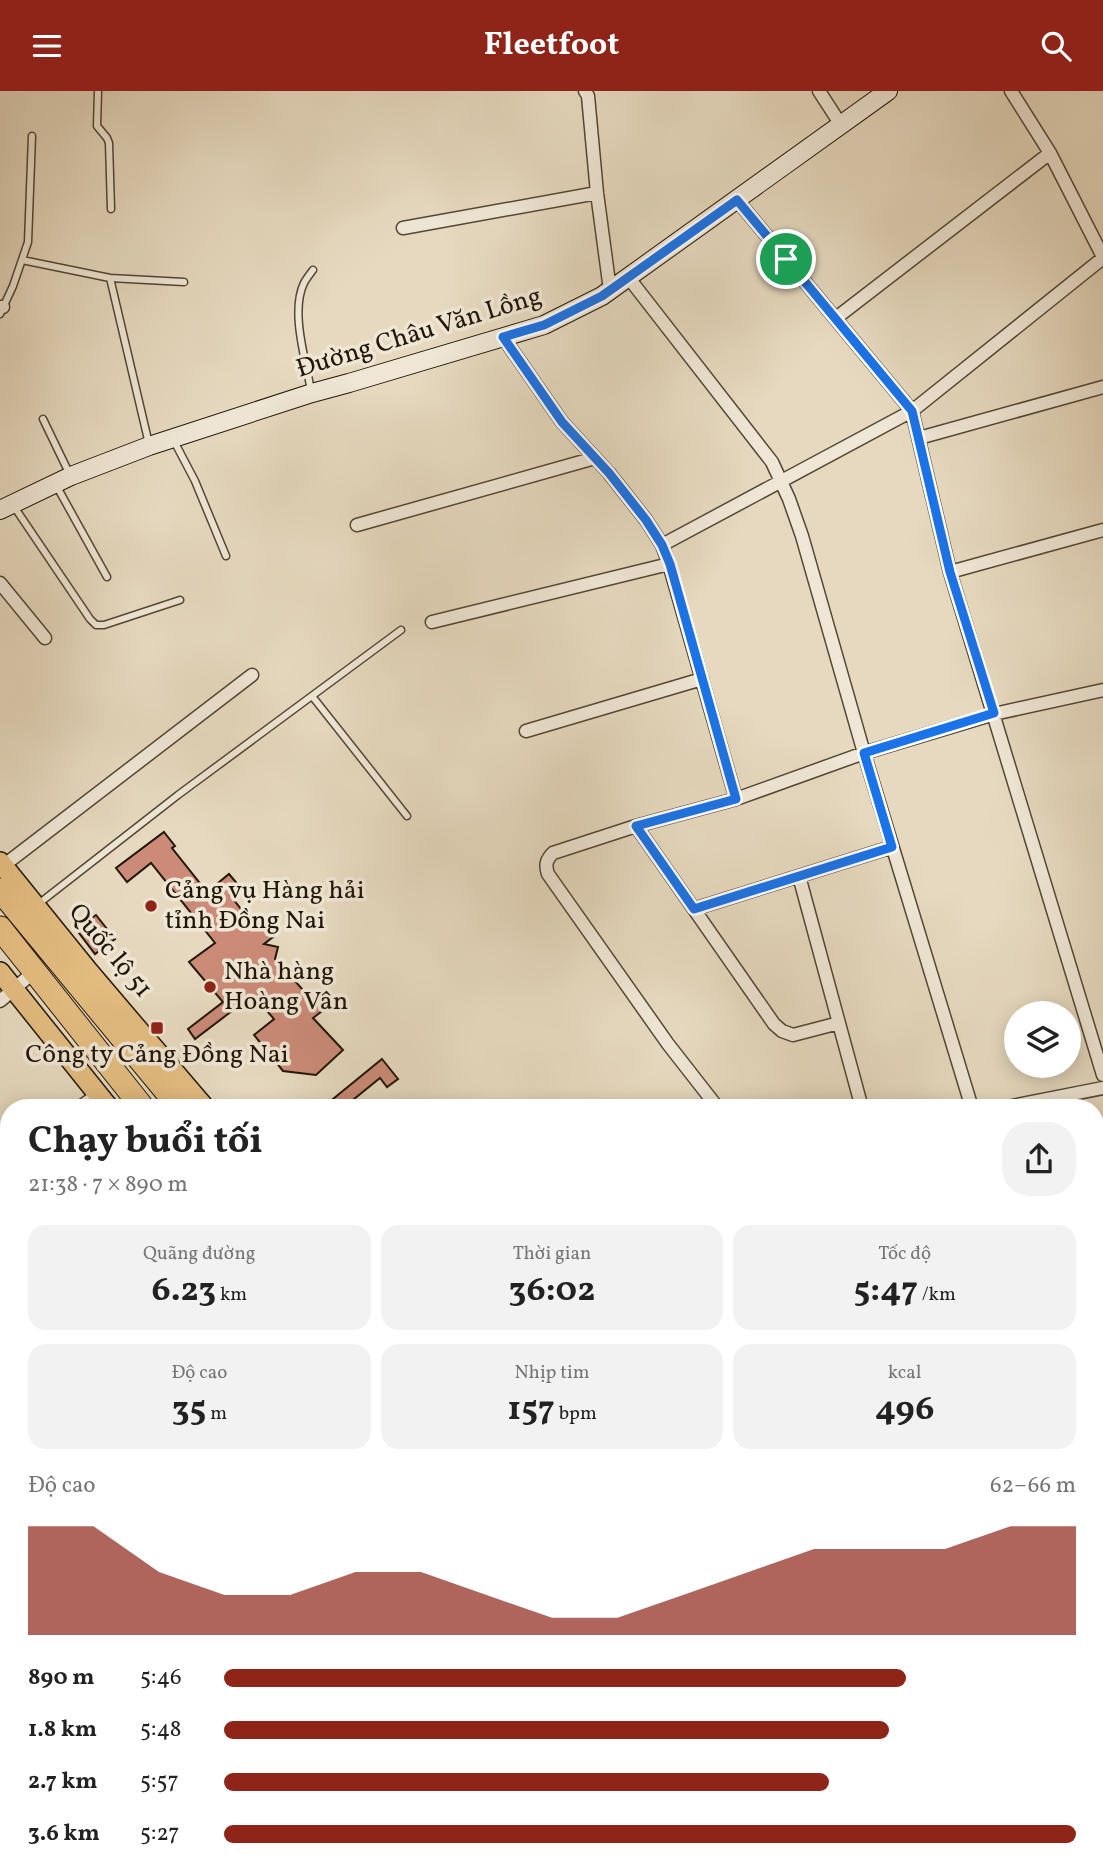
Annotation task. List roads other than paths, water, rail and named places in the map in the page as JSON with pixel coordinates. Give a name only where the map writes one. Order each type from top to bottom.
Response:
[{"type":"highway","name":"Quốc lộ 51","points":[[0,890],[29,911],[173,1099]]},
{"type":"highway","points":[[0,928],[136,1099]]},
{"type":"main road","name":"Quốc lộ 51","points":[[2,864],[29,911],[89,972],[197,1099]]},
{"type":"main road","points":[[0,972],[7,995],[101,1099]]},
{"type":"street","points":[[585,91],[588,96],[610,290]]},
{"type":"street","points":[[819,91],[841,125]]},
{"type":"street","name":"Đường Châu Văn Lồng","points":[[6,506],[149,446],[312,393],[544,325],[602,296],[888,91]]},
{"type":"street","points":[[662,545],[912,411],[1103,257],[1050,153],[1011,91]]},
{"type":"street","points":[[836,318],[1050,153]]},
{"type":"street","points":[[403,228],[597,193]]},
{"type":"street","points":[[737,200],[912,411],[950,572],[1103,1075]]},
{"type":"street","points":[[628,277],[772,462],[780,481],[802,536],[864,753],[969,1099]]},
{"type":"street","points":[[503,337],[562,422],[631,502],[662,545],[670,564],[736,799]]},
{"type":"street","points":[[919,438],[1103,387]]},
{"type":"street","points":[[357,526],[595,458]]},
{"type":"street","points":[[950,572],[1103,530]]},
{"type":"street","points":[[432,622],[670,564]]},
{"type":"street","points":[[0,583],[45,638]]},
{"type":"street","points":[[2,864],[252,675]]},
{"type":"street","points":[[526,731],[702,679]]},
{"type":"street","points":[[711,1099],[668,1044],[548,874],[545,865],[548,857],[553,853],[636,826],[736,799],[864,753],[994,713],[1103,690]]},
{"type":"street","points":[[636,826],[774,1024],[793,1035],[839,1023]]},
{"type":"street","points":[[694,909],[892,847]]},
{"type":"street","points":[[799,876],[860,1099]]},
{"type":"street","points":[[7,995],[35,971]]},
{"type":"street","points":[[1064,1099],[1103,1088]]},
{"type":"lane","points":[[98,91],[97,126],[109,143],[111,209]]},
{"type":"lane","points":[[1,309],[13,286],[28,242],[32,136]]},
{"type":"lane","points":[[22,260],[110,278],[184,282]]},
{"type":"lane","points":[[312,393],[299,327],[299,302],[304,284],[313,270]]},
{"type":"lane","points":[[110,278],[149,446]]},
{"type":"lane","points":[[43,419],[63,480],[107,577]]},
{"type":"lane","points":[[173,439],[195,481],[226,557]]},
{"type":"lane","points":[[6,506],[96,625],[104,625],[180,600]]},
{"type":"lane","points":[[29,911],[178,795],[401,629]]},
{"type":"lane","points":[[312,696],[407,816]]},
{"type":"place","name":"Cảng vụ Hàng hải tỉnh Đồng Nai","points":[[151,906]]},
{"type":"place","name":"Nhà hàng Hoàng Vân","points":[[210,987]]},
{"type":"place","name":"Công ty Cảng Đồng Nai","points":[[157,1028]]}]
